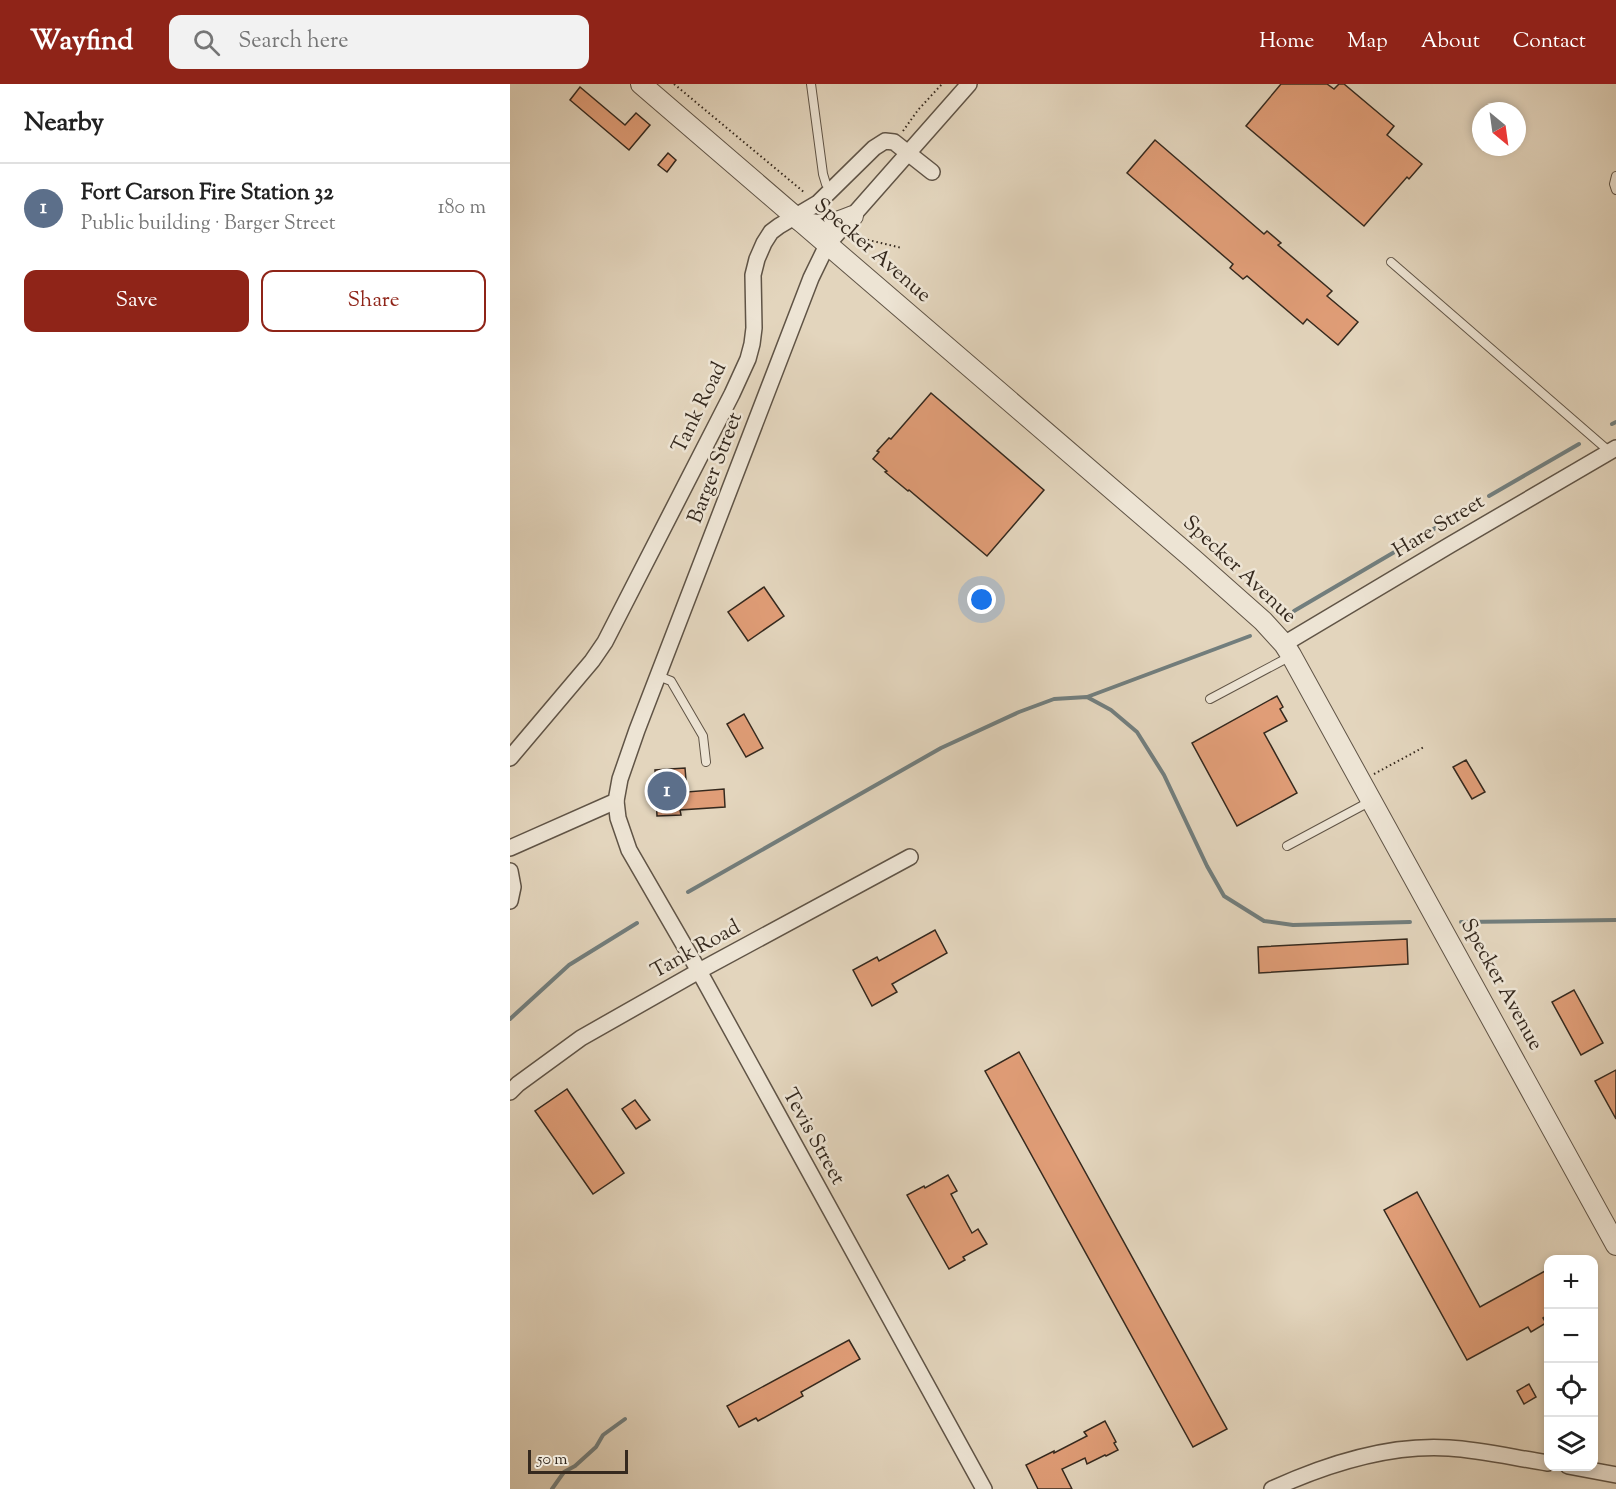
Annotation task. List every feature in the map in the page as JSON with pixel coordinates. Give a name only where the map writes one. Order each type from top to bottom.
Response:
[{"type":"street","name":"Specker Avenue","points":[[641,84],[1263,621],[1287,650],[1616,1245]]},
{"type":"street","name":"Barger Street","points":[[616,801],[620,779],[658,676],[811,278],[827,245],[969,84]]},
{"type":"street","name":"Tank Road","points":[[510,758],[592,661],[605,642],[732,394],[748,359],[754,328],[753,275],[760,250],[771,232],[797,219],[818,203],[874,148],[885,141],[894,142],[932,172]]},
{"type":"street","points":[[797,219],[811,225],[825,226],[849,220]]},
{"type":"street","name":"Hare Street","points":[[1287,650],[1450,544],[1613,450]]},
{"type":"street","points":[[510,848],[616,801]]},
{"type":"street","name":"Tevis Street","points":[[616,801],[618,818],[629,849],[699,971],[984,1489]]},
{"type":"street","name":"Tank Road","points":[[510,1092],[581,1038],[699,971],[910,857]]},
{"type":"street","points":[[510,871],[513,887],[510,901]]},
{"type":"street","points":[[1272,1489],[1336,1464],[1394,1450],[1448,1448],[1544,1462]]},
{"type":"street","points":[[1592,1471],[1616,1475]]},
{"type":"lane","points":[[811,84],[822,174],[831,191]]},
{"type":"lane","points":[[1616,176],[1614,184],[1616,190]]},
{"type":"lane","points":[[1391,262],[1613,450]]},
{"type":"lane","points":[[1210,699],[1287,650]]},
{"type":"lane","points":[[658,676],[671,681],[703,736],[706,762]]},
{"type":"lane","points":[[1287,846],[1372,801]]},
{"type":"path","points":[[674,84],[818,203]]},
{"type":"path","points":[[903,131],[918,110],[942,84]]},
{"type":"path","points":[[849,220],[860,238],[902,248]]},
{"type":"path","points":[[1361,781],[1424,747]]},
{"type":"building","points":[[1281,84],[1327,84],[1334,89],[1339,84],[1344,84],[1394,126],[1387,135],[1422,164],[1409,179],[1407,177],[1364,226],[1246,126]]},
{"type":"building","points":[[580,87],[625,125],[636,113],[650,125],[629,150],[570,100]]},
{"type":"building","points":[[1155,140],[1264,234],[1267,231],[1281,243],[1278,245],[1332,291],[1327,296],[1358,322],[1338,345],[1307,319],[1303,324],[1247,276],[1243,279],[1230,268],[1233,264],[1127,173]]},
{"type":"building","points":[[668,153],[676,160],[667,172],[658,165]]},
{"type":"building","points":[[931,393],[1044,490],[987,556],[885,472],[887,471],[873,459],[879,452],[877,451],[889,438],[891,439]]},
{"type":"building","points":[[764,587],[784,616],[748,641],[728,612]]},
{"type":"building","points":[[1277,696],[1283,707],[1280,709],[1287,721],[1264,733],[1297,793],[1237,826],[1192,743]]},
{"type":"building","points":[[744,714],[763,748],[746,757],[727,724]]},
{"type":"building","points":[[1466,760],[1485,792],[1472,799],[1453,767]]},
{"type":"building","points":[[685,768],[687,792],[724,789],[725,807],[680,810],[681,815],[657,816],[655,770]]},
{"type":"building","points":[[935,930],[947,953],[892,984],[897,992],[872,1006],[853,970],[877,957],[879,961]]},
{"type":"building","points":[[1407,939],[1408,964],[1259,973],[1258,947]]},
{"type":"building","points":[[1574,990],[1603,1043],[1581,1055],[1552,1002]]},
{"type":"building","points":[[1019,1052],[1227,1429],[1193,1447],[985,1071]]},
{"type":"building","points":[[1616,1070],[1616,1119],[1595,1081]]},
{"type":"building","points":[[567,1089],[624,1173],[593,1194],[535,1111]]},
{"type":"building","points":[[635,1100],[650,1120],[636,1129],[622,1109]]},
{"type":"building","points":[[948,1175],[957,1191],[951,1194],[972,1233],[978,1229],[987,1244],[963,1257],[965,1260],[949,1269],[907,1195]]},
{"type":"building","points":[[1417,1192],[1480,1307],[1544,1272],[1544,1324],[1531,1332],[1528,1327],[1467,1360],[1384,1210]]},
{"type":"building","points":[[849,1340],[860,1359],[801,1392],[803,1396],[758,1421],[756,1418],[739,1427],[727,1406]]},
{"type":"building","points":[[1529,1384],[1536,1397],[1524,1404],[1517,1391]]},
{"type":"building","points":[[1105,1421],[1118,1450],[1087,1464],[1085,1458],[1062,1469],[1072,1489],[1038,1489],[1026,1465],[1087,1436],[1084,1432]]},
{"type":"waterway","points":[[1612,424],[1616,422]]},
{"type":"waterway","points":[[1489,496],[1579,444]]},
{"type":"waterway","points":[[1294,611],[1449,520]]},
{"type":"waterway","points":[[1087,697],[1250,636]]},
{"type":"waterway","points":[[688,892],[941,748],[1019,712],[1054,699],[1087,697],[1111,710],[1137,732],[1164,775],[1207,866],[1224,896],[1264,921],[1293,925],[1410,922]]},
{"type":"waterway","points":[[1461,922],[1616,920]]},
{"type":"waterway","points":[[510,1019],[569,965],[637,923]]},
{"type":"waterway","points":[[552,1489],[564,1472],[575,1466],[596,1447],[603,1435],[625,1419]]},
{"type":"place","name":"Fort Carson Fire Station 32","points":[[667,791]]}]
